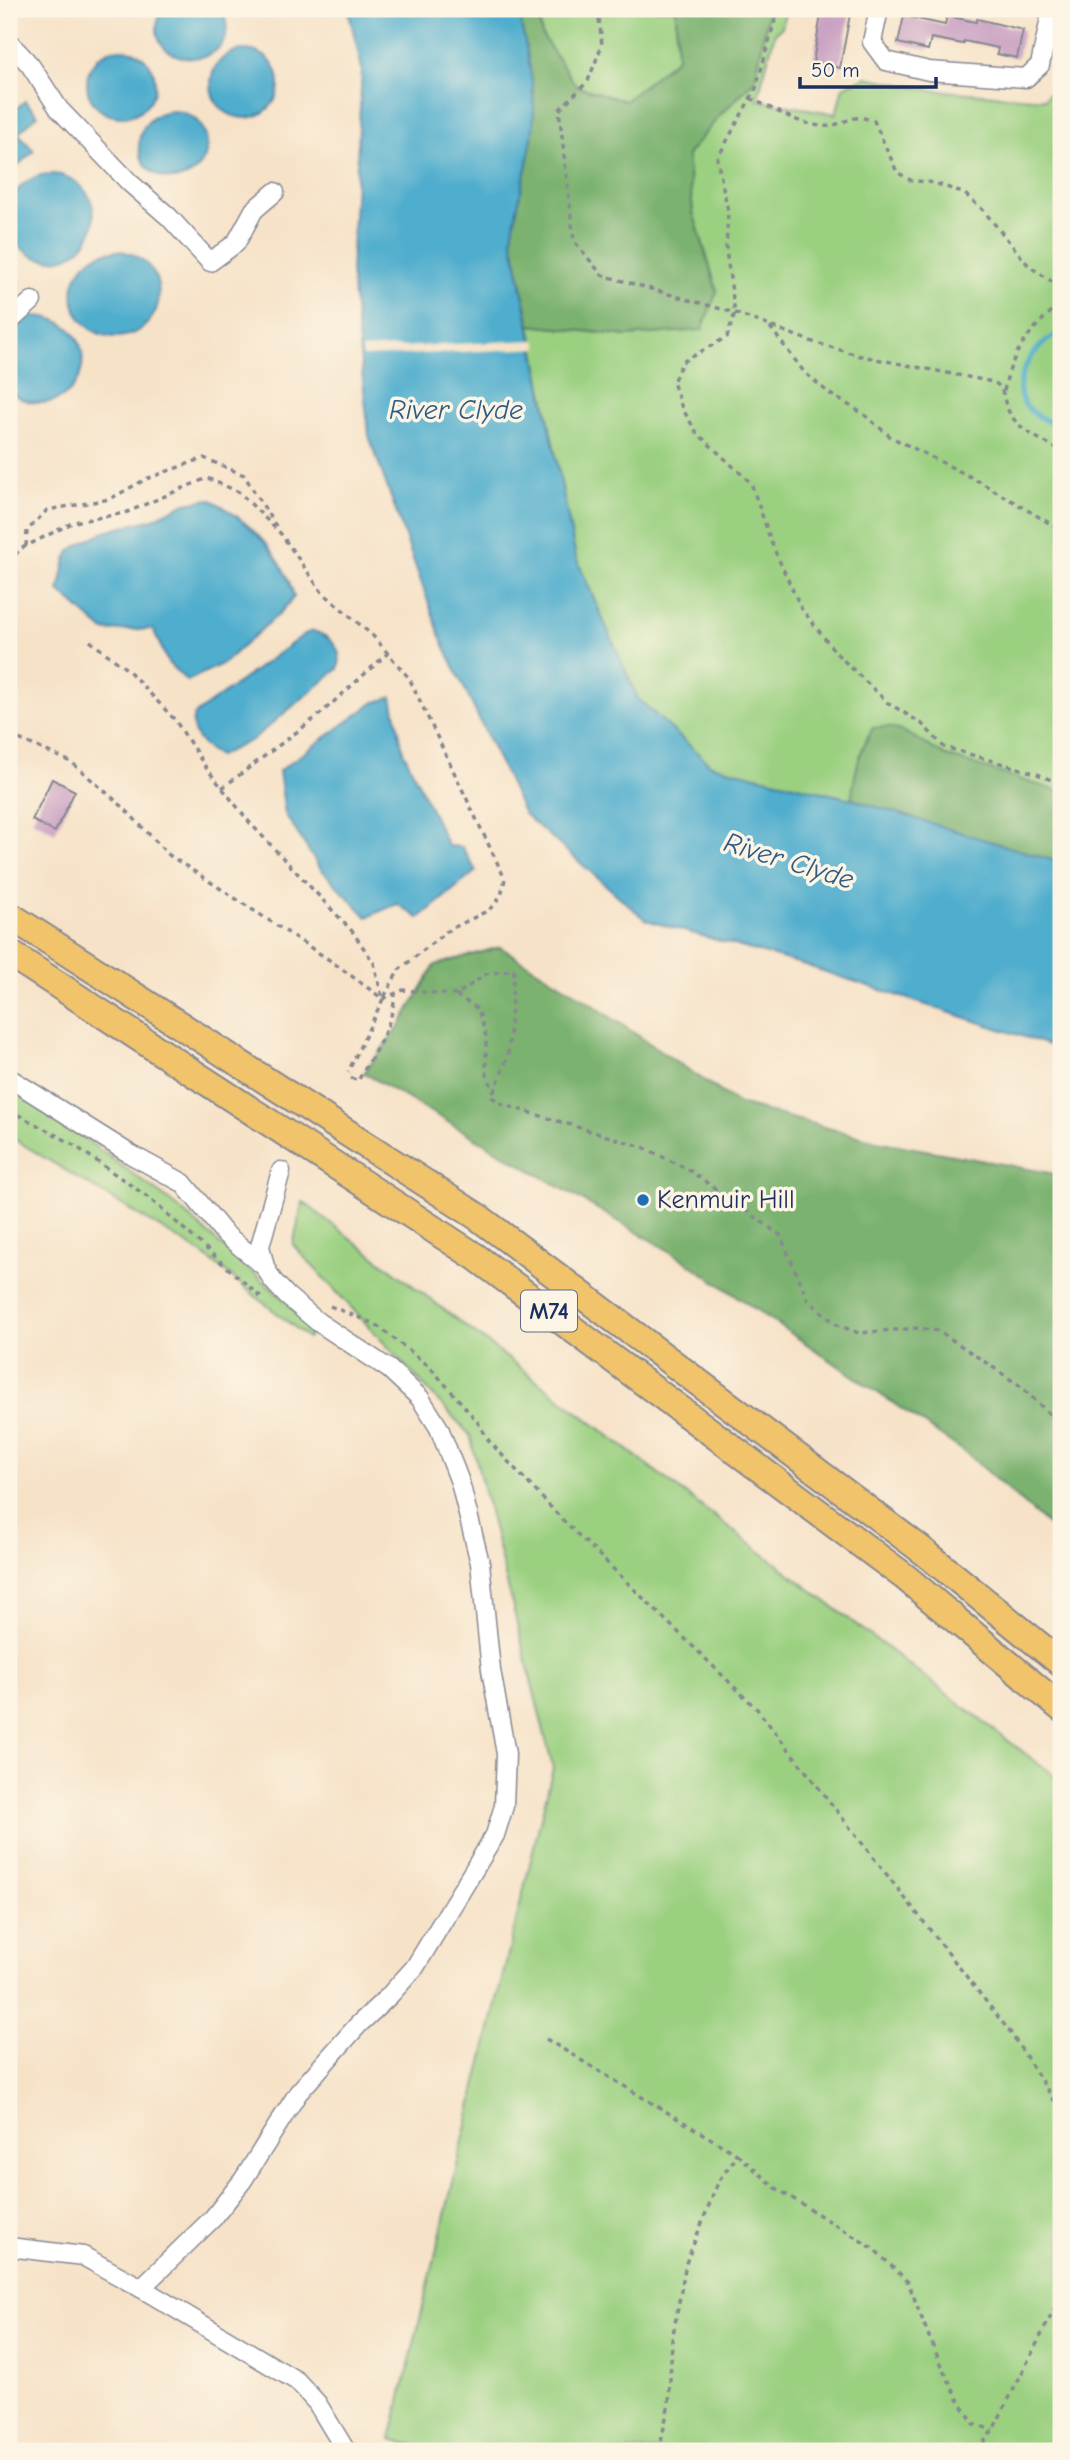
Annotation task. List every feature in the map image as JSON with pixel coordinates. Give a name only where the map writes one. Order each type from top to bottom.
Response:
[{"type":"highway","name":"M74","points":[[9,915],[478,1217],[923,1551],[1061,1662]]},
{"type":"highway","name":"M74","points":[[9,953],[476,1257],[905,1577],[1061,1708]]},
{"type":"street","points":[[879,9],[872,42],[886,61],[929,71],[1026,78],[1040,65],[1052,9]]},
{"type":"street","points":[[9,42],[30,65],[60,109],[130,183],[169,217],[210,262],[236,243],[254,211],[275,192]]},
{"type":"street","points":[[9,321],[32,301]]},
{"type":"street","points":[[9,1077],[130,1154],[183,1183],[225,1234],[265,1267]]},
{"type":"street","points":[[141,2288],[213,2218],[243,2180],[298,2092],[415,1967],[495,1835],[504,1806],[506,1754],[491,1670],[480,1563],[460,1482],[439,1428],[420,1398],[389,1369],[318,1322],[273,1281],[265,1267],[260,1246],[281,1171]]},
{"type":"street","points":[[9,2247],[83,2256],[297,2381],[317,2403],[346,2451]]},
{"type":"path","points":[[598,9],[602,45],[588,81],[559,110],[575,241],[602,275],[736,313],[813,342],[861,356],[993,382],[1000,385],[1004,391],[1008,410],[1019,424],[1061,451]]},
{"type":"path","points":[[778,9],[756,88],[716,159],[728,211],[726,250],[736,313],[727,337],[682,362],[673,382],[682,408],[697,433],[751,483],[773,547],[801,608],[837,654],[888,703],[921,723],[944,747],[1035,773],[1061,784]]},
{"type":"path","points":[[750,98],[799,121],[821,126],[833,126],[850,117],[863,117],[874,121],[897,172],[910,180],[935,183],[965,194],[983,210],[1029,266],[1061,288]]},
{"type":"path","points":[[1004,391],[1008,370],[1020,346],[1036,324],[1061,303]]},
{"type":"path","points":[[768,326],[804,372],[830,394],[862,413],[891,438],[975,479],[1061,530]]},
{"type":"path","points":[[26,546],[27,531],[47,510],[110,499],[146,480],[204,458],[244,475],[321,591],[373,636],[408,678],[505,879],[501,896],[489,910],[447,932],[399,970],[348,1072]]},
{"type":"path","points":[[9,563],[20,549],[74,522],[125,513],[207,478],[239,492],[281,534]]},
{"type":"path","points":[[90,641],[129,671],[175,720],[222,788],[352,931],[374,962],[383,999]]},
{"type":"path","points":[[222,788],[317,716],[388,653]]},
{"type":"path","points":[[10,735],[71,762],[122,806],[169,855],[331,961],[383,999]]},
{"type":"path","points":[[456,995],[486,974],[514,970],[508,1056],[492,1097],[502,1104],[643,1147],[689,1170],[780,1235],[808,1300],[837,1325],[859,1333],[918,1328],[939,1331],[1019,1385],[1061,1425]]},
{"type":"path","points":[[383,999],[403,990],[456,995],[478,1009],[486,1036],[486,1072],[494,1093]]},
{"type":"path","points":[[351,1077],[358,1081],[380,1042],[394,1007],[395,994]]},
{"type":"path","points":[[9,1110],[71,1143],[149,1198],[268,1303]]},
{"type":"path","points":[[318,1322],[330,1306],[375,1324],[430,1367],[477,1421],[489,1441],[558,1516],[757,1709],[1010,2032],[1061,2110]]},
{"type":"path","points":[[546,2039],[738,2155],[776,2188],[874,2249],[908,2282],[931,2342],[974,2424],[993,2430]]},
{"type":"path","points":[[659,2451],[668,2403],[672,2340],[686,2263],[719,2180],[738,2155]]},
{"type":"path","points":[[976,2451],[993,2430],[1061,2295]]},
{"type":"green space","points":[[518,9],[537,9],[542,35],[576,86],[625,101],[677,58],[676,9],[769,9],[755,80],[719,116],[687,155],[693,212],[717,291],[702,330],[628,336],[530,325],[512,239],[528,57]]},
{"type":"green space","points":[[537,9],[676,9],[677,58],[625,101],[576,86],[542,35]]},
{"type":"green space","points":[[769,9],[786,9],[782,27],[775,33],[757,100],[836,114],[843,87],[866,77],[930,90],[1045,99],[1048,94],[1061,95],[1061,863],[851,799],[711,765],[638,699],[576,558],[530,325],[628,336],[717,290],[693,212],[687,155],[719,116],[755,80]]},
{"type":"green space","points":[[889,727],[906,733],[946,756],[1061,792],[1061,863],[851,799],[858,762],[868,736],[873,728]]},
{"type":"green space","points":[[500,947],[575,993],[739,1104],[876,1141],[1061,1175],[1061,1537],[969,1455],[678,1256],[364,1073],[401,1024],[435,965]]},
{"type":"green space","points":[[9,1084],[169,1200],[315,1326],[308,1338],[204,1255],[9,1136]]},
{"type":"green space","points":[[303,1202],[1061,1781],[1061,2451],[433,2451],[391,2439],[553,1768],[470,1435],[293,1245]]},
{"type":"water","points":[[162,9],[222,9],[227,30],[221,46],[208,55],[192,58],[175,55],[163,46],[157,30]]},
{"type":"water","name":"River Clyde","points":[[348,9],[518,9],[531,73],[534,122],[512,239],[576,558],[638,699],[711,765],[851,799],[1061,863],[1061,1049],[801,964],[646,920],[524,814],[443,643],[369,436],[351,272],[362,69]]},
{"type":"water","points":[[128,49],[149,64],[155,76],[153,96],[145,107],[128,117],[114,117],[97,107],[89,96],[87,76],[97,59],[108,51]]},
{"type":"water","points":[[252,50],[273,65],[279,77],[277,97],[269,108],[252,118],[238,118],[221,108],[213,97],[211,77],[221,60],[232,52]]},
{"type":"water","points":[[25,101],[38,115],[18,133],[34,151],[9,173],[9,115]]},
{"type":"water","points":[[180,111],[201,126],[207,138],[205,158],[197,169],[180,179],[166,179],[149,169],[141,158],[139,138],[149,121],[160,113]]},
{"type":"water","points":[[43,174],[59,174],[82,186],[91,200],[94,217],[91,234],[82,248],[59,260],[43,260],[27,253],[15,241],[8,225],[8,209],[15,193],[27,181]]},
{"type":"water","points":[[108,251],[124,251],[147,263],[156,277],[159,294],[156,311],[147,325],[124,337],[108,337],[92,330],[80,318],[73,302],[73,286],[80,270],[92,258]]},
{"type":"water","points":[[9,256],[18,276],[18,290],[9,310]]},
{"type":"water","points":[[35,316],[57,321],[72,331],[80,345],[83,361],[79,377],[71,390],[57,400],[38,403],[22,399],[9,390],[9,329],[22,319]]},
{"type":"water","points":[[210,499],[237,517],[262,540],[282,567],[294,597],[224,663],[187,681],[168,663],[153,629],[104,631],[59,591],[66,559],[71,550],[80,544],[104,532],[153,519],[186,503]]},
{"type":"water","points":[[313,631],[325,636],[334,645],[339,656],[338,669],[252,740],[219,756],[202,744],[193,728],[194,715],[305,634]]},
{"type":"water","points":[[392,697],[403,751],[448,846],[462,847],[476,871],[419,918],[397,904],[367,917],[319,867],[285,814],[279,771],[373,703]]},
{"type":"pier","points":[[536,340],[538,348],[363,357],[362,349]]},
{"type":"building","points":[[822,9],[851,9],[840,68],[813,62]]},
{"type":"building","points":[[904,16],[945,25],[947,16],[976,22],[977,19],[1023,30],[1017,58],[997,54],[998,48],[964,41],[963,44],[931,38],[928,50],[898,43]]},
{"type":"building","points":[[52,779],[75,791],[55,832],[32,820]]},
{"type":"waterway","points":[[1061,333],[1042,345],[1026,364],[1020,387],[1022,398],[1031,411],[1061,427]]},
{"type":"place","name":"Kenmuir Hill","points":[[643,1200]]}]
